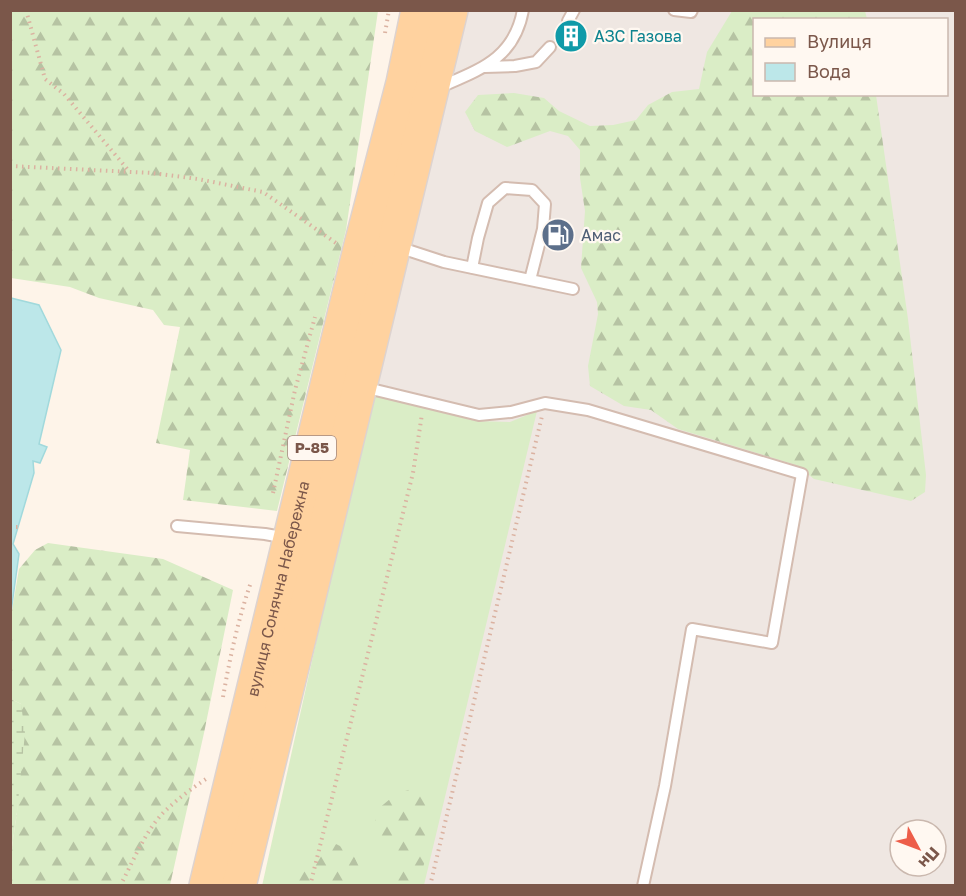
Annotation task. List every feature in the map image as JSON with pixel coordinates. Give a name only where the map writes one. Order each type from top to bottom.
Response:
[{"type":"main road","name":"вулиця Сонячна Набережна","points":[[417,87],[418,10]]},
{"type":"main road","name":"вулиця Сонячна Набережна","points":[[206,885],[290,539],[417,87],[450,10]]},
{"type":"main road","name":"вулиця Сонячна Набережна","points":[[239,885],[360,386],[374,244]]},
{"type":"lane","points":[[484,67],[513,41],[523,10]]},
{"type":"lane","points":[[568,21],[574,10]]},
{"type":"lane","points":[[674,10],[692,12],[692,10]]},
{"type":"lane","points":[[417,87],[484,67],[515,66],[536,62],[550,47]]},
{"type":"lane","points":[[472,268],[488,203],[505,188],[532,190],[545,204],[543,229],[530,280]]},
{"type":"lane","points":[[374,244],[444,262],[573,289]]},
{"type":"lane","points":[[360,386],[479,416],[511,412],[545,403],[588,410],[802,474],[772,643],[692,629],[665,786],[643,885]]},
{"type":"lane","points":[[177,526],[266,534],[290,539]]},
{"type":"path","points":[[26,10],[45,79],[64,94],[130,172]]},
{"type":"path","points":[[10,166],[130,172],[198,179],[263,192],[334,243],[374,244]]},
{"type":"path","points":[[310,885],[413,474],[424,402]]},
{"type":"path","points":[[430,885],[545,403]]},
{"type":"path","points":[[10,527],[18,527]]},
{"type":"path","points":[[120,885],[144,840],[161,815],[183,795],[236,758]]},
{"type":"shaded area","points":[[463,11],[955,11],[955,885],[264,886]]},
{"type":"green space","points":[[10,11],[378,11],[346,230],[277,511],[183,500],[190,450],[156,443],[180,327],[164,325],[153,310],[99,298],[70,287],[11,278]]},
{"type":"green space","points":[[732,11],[865,11],[867,18],[753,18],[753,96],[876,96],[908,319],[926,475],[925,492],[911,501],[814,479],[796,465],[678,429],[651,410],[624,406],[590,386],[588,366],[598,314],[597,302],[581,268],[585,211],[580,178],[580,150],[568,136],[550,131],[507,147],[475,131],[465,112],[478,95],[514,93],[544,98],[559,111],[590,126],[613,125],[636,120],[648,105],[672,92],[699,89],[707,52]]},
{"type":"green space","points":[[371,395],[476,421],[510,422],[537,411],[424,885],[262,886]]},
{"type":"green space","points":[[48,543],[163,559],[233,590],[170,885],[11,885],[11,854],[17,812],[21,704],[11,699],[11,616],[19,569],[35,550]]},
{"type":"green space","points":[[11,699],[21,704],[25,733],[11,854]]},
{"type":"green space","points":[[411,789],[421,792],[426,803],[429,838],[425,862],[419,885],[386,885],[395,867],[396,851],[383,845],[373,830],[378,809],[396,794]]},
{"type":"green space","points":[[336,844],[352,852],[359,867],[360,885],[293,885],[307,854]]},
{"type":"water","points":[[11,298],[39,305],[61,350],[39,444],[47,447],[40,463],[33,461],[34,473],[13,544],[19,554],[11,612]]},
{"type":"place","name":"АЗС Газова","points":[[571,36]]},
{"type":"place","name":"Амас","points":[[558,235]]}]
